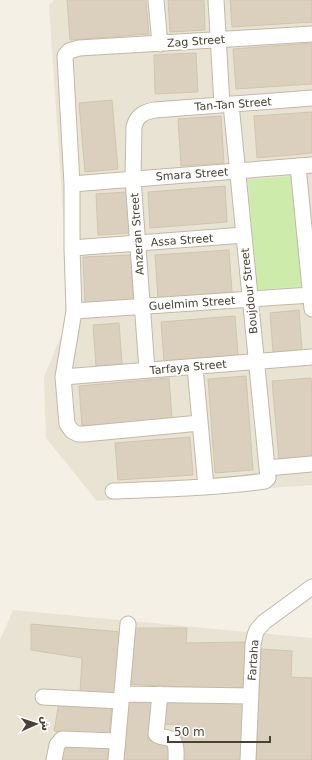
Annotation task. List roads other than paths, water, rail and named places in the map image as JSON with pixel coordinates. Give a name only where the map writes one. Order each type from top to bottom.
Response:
[{"type":"street","points":[[156,0],[160,44]]},
{"type":"street","name":"Boujdour Street","points":[[216,0],[218,40],[238,171],[267,473]]},
{"type":"street","name":"Zag Street","points":[[72,184],[66,56],[69,51],[79,48],[312,34]]},
{"type":"street","name":"Tan-Tan Street","points":[[155,110],[312,98]]},
{"type":"street","name":"Anzeran Street","points":[[147,370],[133,179],[134,127],[136,121],[142,114],[155,110]]},
{"type":"street","points":[[305,166],[311,302]]},
{"type":"street","name":"Smara Street","points":[[72,184],[305,166]]},
{"type":"street","points":[[72,184],[74,311],[63,377],[67,424],[72,432],[84,434],[200,423]]},
{"type":"street","name":"Assa Street","points":[[72,248],[244,235]]},
{"type":"street","name":"Guelmim Street","points":[[74,311],[250,299],[311,302]]},
{"type":"street","name":"Tarfaya Street","points":[[63,377],[312,357]]},
{"type":"street","points":[[195,367],[206,487]]},
{"type":"street","points":[[113,491],[206,487],[265,481],[267,473],[312,464]]},
{"type":"street","name":"Fartaha","points":[[248,760],[253,645],[255,635],[257,630],[264,622],[312,587]]},
{"type":"street","points":[[116,760],[128,624]]},
{"type":"street","points":[[43,697],[121,697],[160,694],[251,696]]},
{"type":"street","points":[[160,694],[156,734],[157,736],[170,738],[173,740],[176,750],[176,760]]},
{"type":"street","points":[[54,760],[57,745],[62,739],[117,741]]}]
